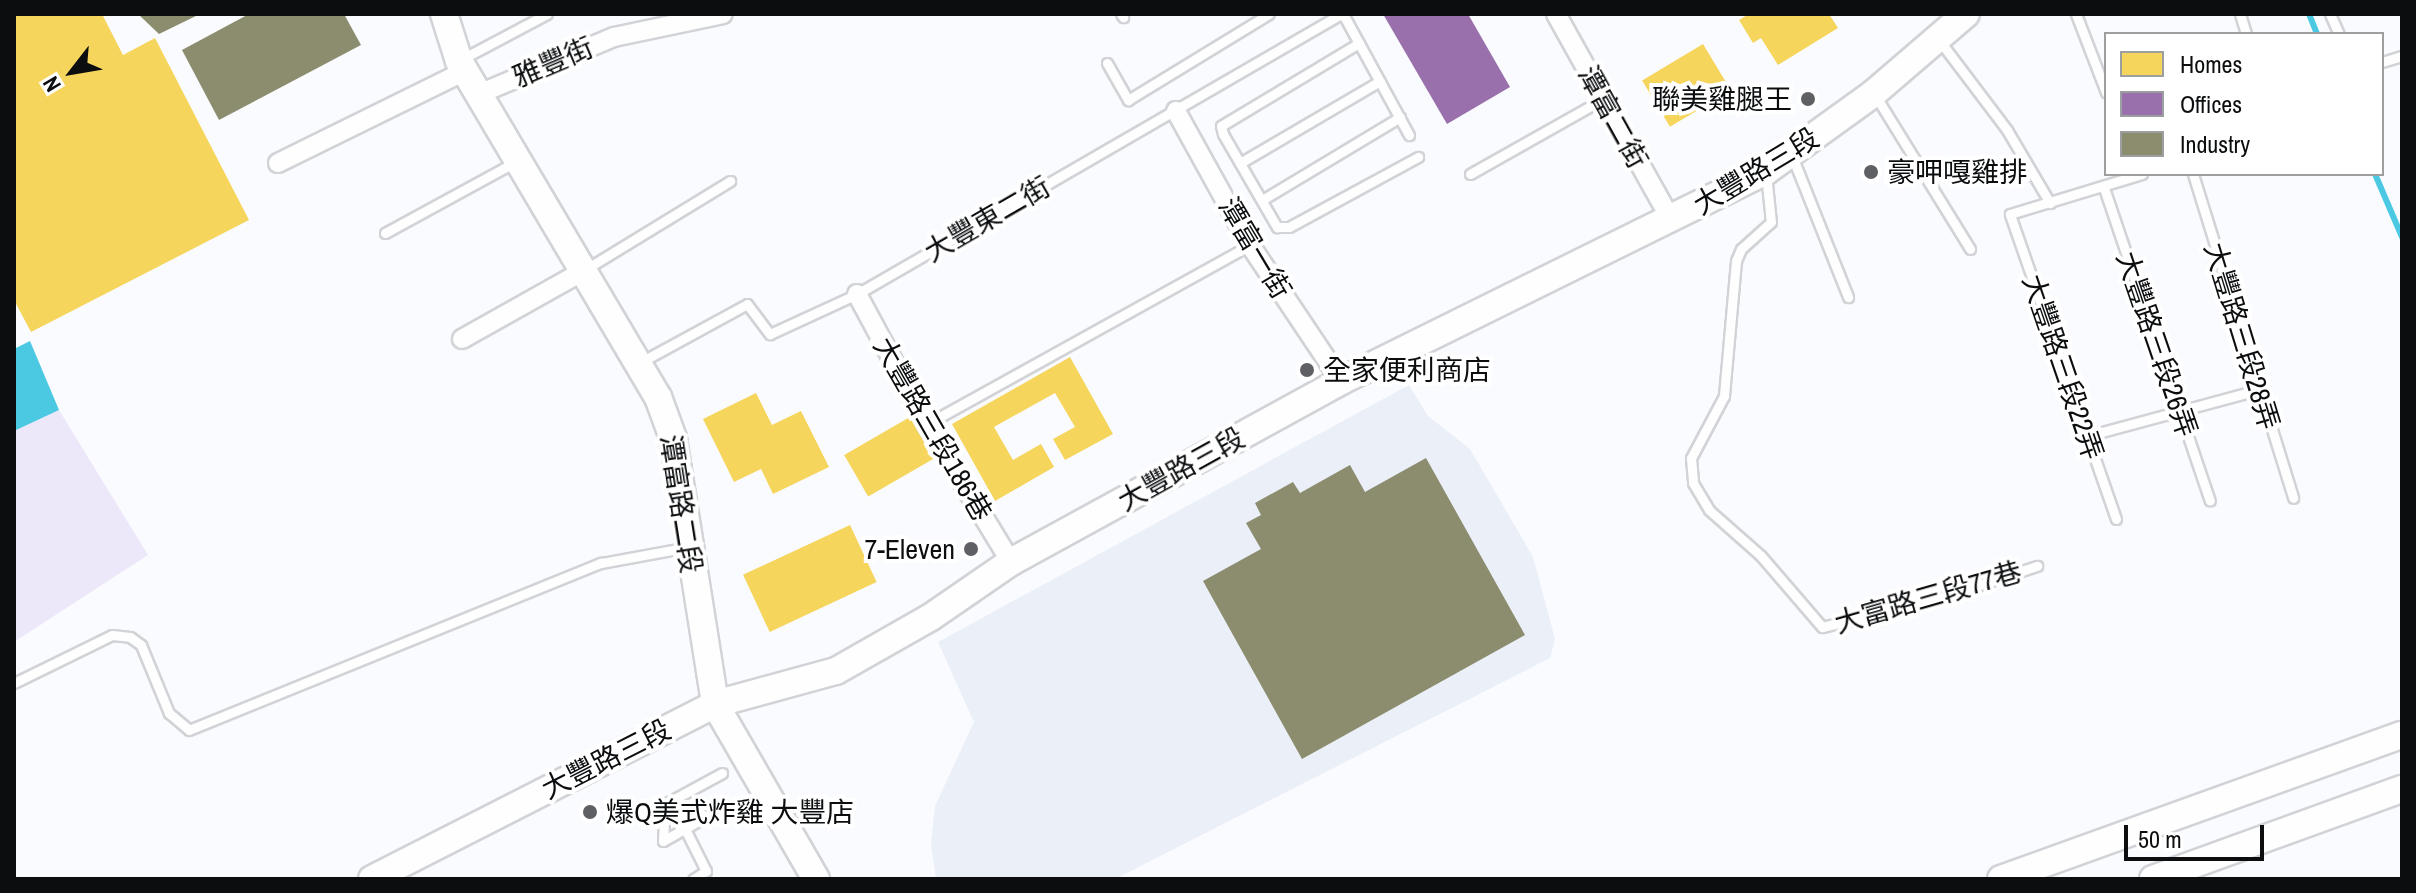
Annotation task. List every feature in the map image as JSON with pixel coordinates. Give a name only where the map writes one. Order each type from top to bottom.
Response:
[{"type":"street","name":"潭富路二段","points":[[444,14],[462,66],[658,397],[673,438],[715,704],[816,879]]},
{"type":"street","name":"雅豐街","points":[[479,94],[614,37],[723,14]]},
{"type":"street","name":"潭富二街","points":[[1556,14],[1671,220]]},
{"type":"street","name":"大豐路三段","points":[[372,879],[715,704],[836,671],[931,617],[1011,562],[1341,381],[1766,171],[1792,156],[1874,93],[1966,14]]},
{"type":"street","points":[[278,163],[462,66]]},
{"type":"street","name":"潭富一街","points":[[1176,111],[1250,245],[1341,381]]},
{"type":"street","points":[[462,339],[583,271]]},
{"type":"street","name":"大豐路三段186巷","points":[[857,294],[927,424],[1011,562]]},
{"type":"street","points":[[2001,879],[2402,735]]},
{"type":"street","points":[[2153,879],[2402,789]]},
{"type":"lane","points":[[462,66],[547,14]]},
{"type":"lane","points":[[1107,63],[1128,100],[1269,14]]},
{"type":"lane","points":[[1342,14],[1409,135]]},
{"type":"lane","name":"大豐東二街","points":[[637,364],[747,304],[770,334],[857,294],[1342,14]]},
{"type":"lane","points":[[2076,14],[2104,87]]},
{"type":"lane","points":[[1937,37],[2007,130],[2050,203],[2137,176]]},
{"type":"lane","points":[[1359,43],[1221,126],[1240,163],[1277,227],[1289,227],[1418,157]]},
{"type":"lane","points":[[1240,163],[1380,81]]},
{"type":"lane","points":[[1874,93],[1970,249]]},
{"type":"lane","points":[[1470,174],[1603,99]]},
{"type":"lane","points":[[1262,200],[1400,117]]},
{"type":"lane","points":[[1792,156],[1848,297]]},
{"type":"lane","points":[[385,233],[518,161]]},
{"type":"lane","name":"大富路三段77巷","points":[[1766,171],[1771,222],[1741,249],[1736,261],[1724,396],[1691,458],[1693,483],[1709,510],[1761,556],[1822,627],[1931,601],[2037,566]]},
{"type":"lane","name":"大豐路三段28弄","points":[[2194,176],[2293,498]]},
{"type":"lane","points":[[583,271],[730,181]]},
{"type":"lane","name":"大豐路三段26弄","points":[[2104,188],[2210,501]]},
{"type":"lane","name":"大豐路三段22弄","points":[[2050,203],[2010,214],[2116,519]]},
{"type":"lane","points":[[927,424],[1250,245]]},
{"type":"lane","points":[[2087,436],[2258,390]]},
{"type":"lane","points":[[14,683],[112,635],[130,637],[141,645],[169,713],[189,730],[601,563],[688,547]]},
{"type":"lane","points":[[722,773],[665,804],[663,841],[726,805]]},
{"type":"lane","points":[[685,829],[706,871],[694,879]]},
{"type":"shaded area","points":[[1409,385],[1428,416],[1470,449],[1533,557],[1555,639],[1550,658],[1115,879],[936,879],[931,844],[935,806],[974,722],[938,642]]},
{"type":"shaded area","points":[[59,410],[148,555],[14,642],[14,431]]},
{"type":"water","points":[[30,341],[59,410],[14,431],[14,349]]},
{"type":"building: Homes","points":[[14,14],[102,14],[123,55],[155,38],[249,220],[31,332],[14,300]]},
{"type":"building: Homes","points":[[1749,14],[1829,14],[1838,28],[1778,65],[1761,38],[1753,43],[1739,20]]},
{"type":"building: Homes","points":[[1703,44],[1731,90],[1670,127],[1642,81]]},
{"type":"building: Homes","points":[[1070,357],[1113,434],[1065,460],[1053,439],[1075,427],[1055,393],[994,427],[1013,460],[1041,444],[1054,467],[995,501],[952,424]]},
{"type":"building: Homes","points":[[756,393],[772,425],[801,411],[829,467],[773,494],[761,469],[734,482],[703,419]]},
{"type":"building: Homes","points":[[910,417],[934,459],[868,497],[844,455]]},
{"type":"building: Homes","points":[[850,525],[877,582],[770,632],[743,575]]},
{"type":"building: Offices","points":[[1383,14],[1468,14],[1510,87],[1447,124]]},
{"type":"building: Industry","points":[[138,14],[200,14],[159,34]]},
{"type":"building: Industry","points":[[249,14],[344,14],[361,45],[219,120],[182,50]]},
{"type":"building: Industry","points":[[1426,458],[1525,635],[1302,759],[1203,581],[1261,549],[1246,523],[1261,515],[1255,503],[1293,482],[1300,493],[1350,465],[1365,492]]},
{"type":"waterway","points":[[2309,14],[2316,32]]},
{"type":"waterway","points":[[2376,176],[2402,237]]},
{"type":"place","name":"聯美雞腿王","points":[[1808,99]]},
{"type":"place","name":"豪呷嘎雞排","points":[[1871,172]]},
{"type":"place","name":"全家便利商店","points":[[1307,370]]},
{"type":"place","name":"7-Eleven","points":[[971,549]]},
{"type":"place","name":"爆Q美式炸雞 大豐店","points":[[590,812]]}]
